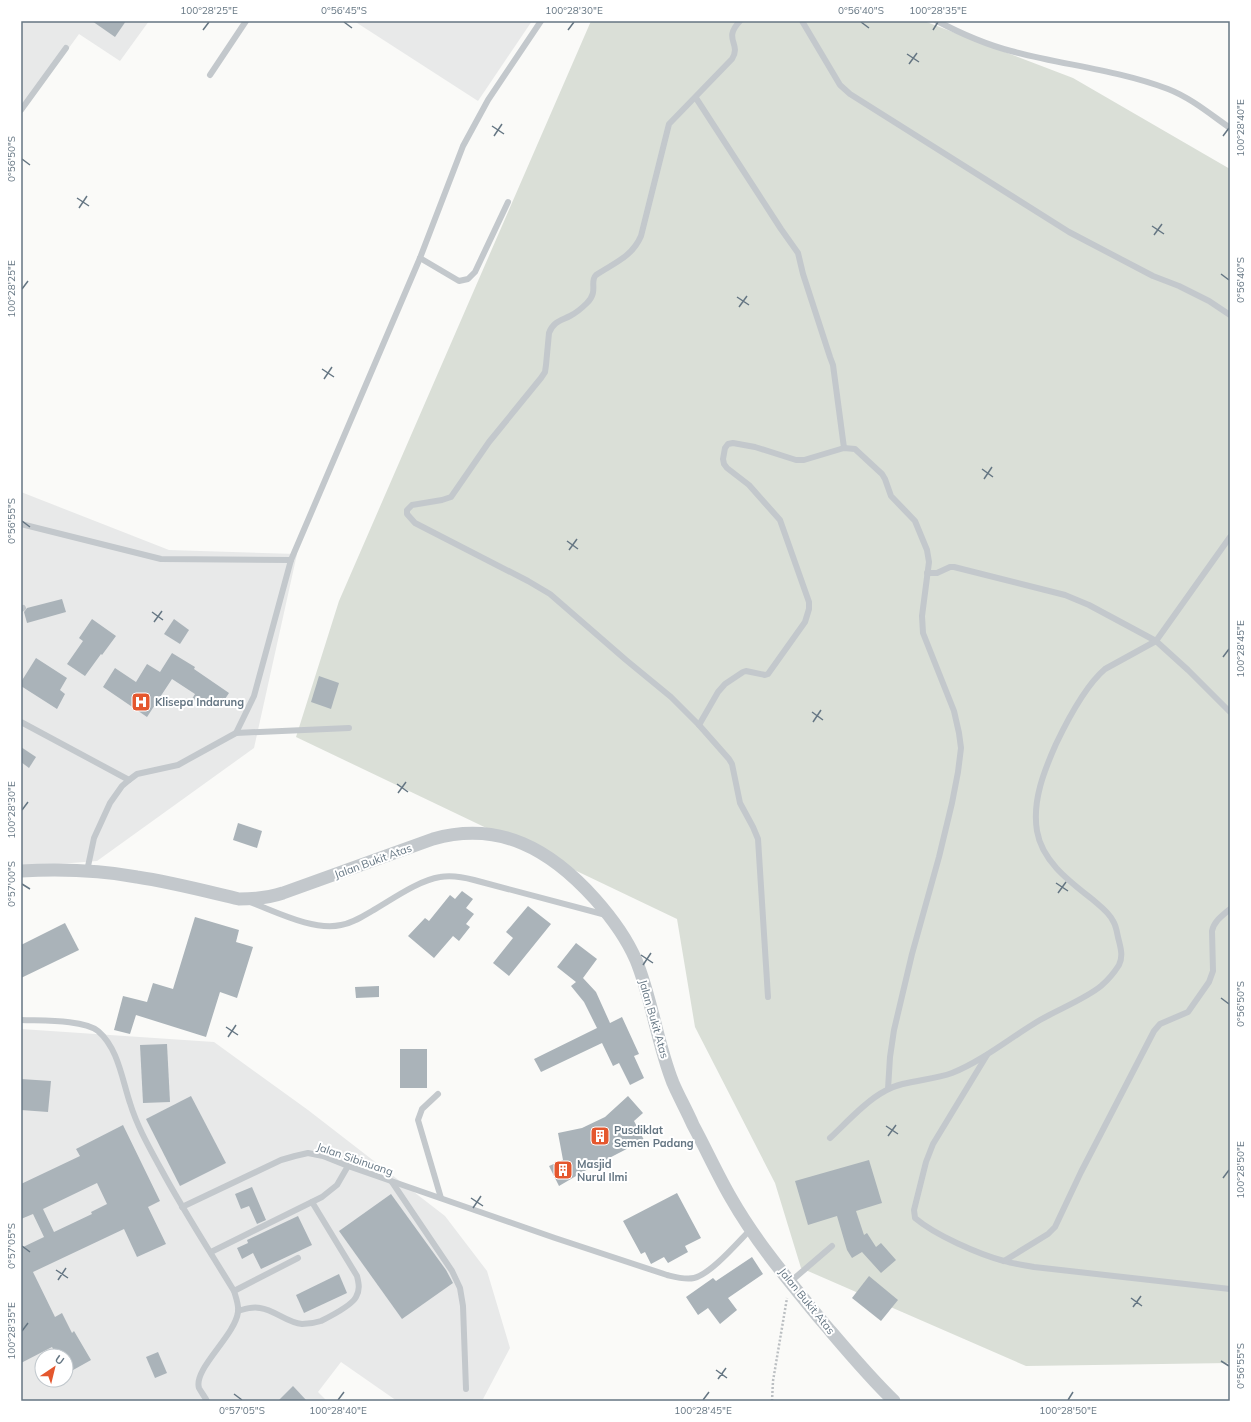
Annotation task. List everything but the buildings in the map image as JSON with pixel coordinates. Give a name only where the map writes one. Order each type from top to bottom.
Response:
[{"type":"street","name":"Jalan Bukit Atas","points":[[21,871],[87,871],[136,877],[239,898],[256,899],[269,898],[433,839],[455,834],[477,833],[497,835],[526,844],[540,852],[572,875],[610,916],[627,942],[643,979],[663,1054],[674,1085],[731,1197],[751,1230],[790,1282],[845,1348],[894,1401]]},
{"type":"lane","points":[[210,75],[246,21]]},
{"type":"lane","points":[[236,733],[254,696],[291,560],[420,258],[463,146],[488,100],[541,21]]},
{"type":"lane","points":[[740,21],[735,27],[731,36],[735,48],[734,55],[696,98],[671,120],[667,129],[660,164],[641,236],[634,249],[626,256],[596,275],[593,280],[594,292],[590,300],[582,309],[554,323],[551,327],[544,372],[489,442],[455,493],[447,500],[412,505],[407,510],[407,514],[415,523],[528,580],[550,594],[671,697],[699,725],[732,764],[740,803],[758,839],[768,997]]},
{"type":"lane","points":[[802,21],[836,79],[850,94],[1069,232],[1153,276],[1180,286],[1209,301],[1230,315]]},
{"type":"lane","points":[[937,21],[979,40],[1009,51],[1142,80],[1169,90],[1194,102],[1230,128]]},
{"type":"lane","points":[[21,110],[66,48]]},
{"type":"lane","points":[[696,98],[781,230],[798,253],[803,274],[833,365],[844,448]]},
{"type":"lane","points":[[420,258],[460,281],[468,279],[475,272],[508,202]]},
{"type":"lane","points":[[699,725],[718,692],[725,684],[746,671],[765,675],[768,674],[805,622],[809,609],[809,602],[780,520],[749,485],[727,468],[723,459],[725,448],[728,444],[733,443],[755,447],[796,460],[804,460],[844,448],[859,450],[882,474],[891,496],[915,521],[928,556],[928,572],[922,616],[924,633],[954,711],[961,748],[950,811],[937,865],[912,954],[894,1030],[890,1057],[888,1089]]},
{"type":"lane","points":[[21,524],[161,559],[291,560]]},
{"type":"lane","points":[[830,1138],[872,1100],[888,1089],[952,1073],[987,1054],[1042,1018],[1096,989],[1107,980],[1119,964],[1121,952],[1113,921],[1103,909],[1063,875],[1047,855],[1041,844],[1035,818],[1039,789],[1060,736],[1086,693],[1100,674],[1105,669],[1156,640],[1230,537]]},
{"type":"lane","points":[[928,572],[937,573],[950,567],[954,567],[1065,595],[1089,605],[1156,640],[1230,712]]},
{"type":"lane","points":[[21,722],[129,780]]},
{"type":"lane","points":[[87,871],[94,838],[110,803],[116,793],[129,780],[138,774],[178,765],[236,733],[349,728]]},
{"type":"lane","points":[[239,898],[303,922],[320,925],[342,925],[356,920],[423,882],[440,877],[456,876],[610,916]]},
{"type":"lane","points":[[1004,1261],[1048,1234],[1055,1227],[1081,1172],[1154,1031],[1160,1024],[1188,1012],[1209,982],[1212,971],[1213,927],[1230,908]]},
{"type":"lane","points":[[21,1020],[86,1025],[97,1030],[108,1042],[115,1057],[137,1122],[182,1207],[234,1291],[238,1301],[236,1321],[230,1333],[201,1373],[199,1379],[199,1388],[208,1401]]},
{"type":"lane","points":[[987,1054],[933,1144],[926,1162],[914,1214],[915,1218],[954,1241],[1004,1261],[1034,1267],[1230,1289]]},
{"type":"lane","points":[[438,1094],[422,1109],[418,1120],[441,1198]]},
{"type":"lane","name":"Jalan Sibinuang","points":[[182,1207],[281,1160],[308,1153],[323,1156],[392,1182],[555,1238],[667,1275],[681,1278],[694,1278],[705,1272],[751,1230]]},
{"type":"lane","points":[[211,1252],[322,1197],[337,1184],[348,1166]]},
{"type":"lane","points":[[392,1182],[452,1271],[460,1288],[463,1306],[466,1389]]},
{"type":"lane","points":[[238,1311],[252,1307],[259,1307],[292,1322],[310,1324],[321,1321],[350,1304],[356,1297],[360,1285],[357,1276],[312,1202]]},
{"type":"lane","points":[[790,1282],[832,1246]]},
{"type":"lane","points":[[234,1291],[298,1258]]},
{"type":"path","points":[[772,1401],[773,1382],[790,1282]]},
{"type":"shaded area","points":[[21,21],[149,21],[120,61],[79,34],[21,114]]},
{"type":"shaded area","points":[[354,21],[532,21],[478,101]]},
{"type":"shaded area","points":[[591,21],[924,21],[1073,78],[1230,169],[1230,1363],[1026,1366],[801,1268],[775,1183],[695,1027],[677,919],[296,737],[339,601]]},
{"type":"shaded area","points":[[21,492],[169,550],[297,554],[254,748],[97,861],[21,867]]},
{"type":"shaded area","points":[[21,1029],[214,1042],[308,1110],[445,1216],[487,1271],[510,1348],[482,1401],[397,1401],[341,1362],[318,1392],[327,1401],[21,1401]]},
{"type":"place","name":"Klisepa Indarung","points":[[141,702]]},
{"type":"place","name":"Pusdiklat Semen Padang","points":[[600,1136]]},
{"type":"place","name":"Masjid Nurul Ilmi","points":[[563,1170]]}]
